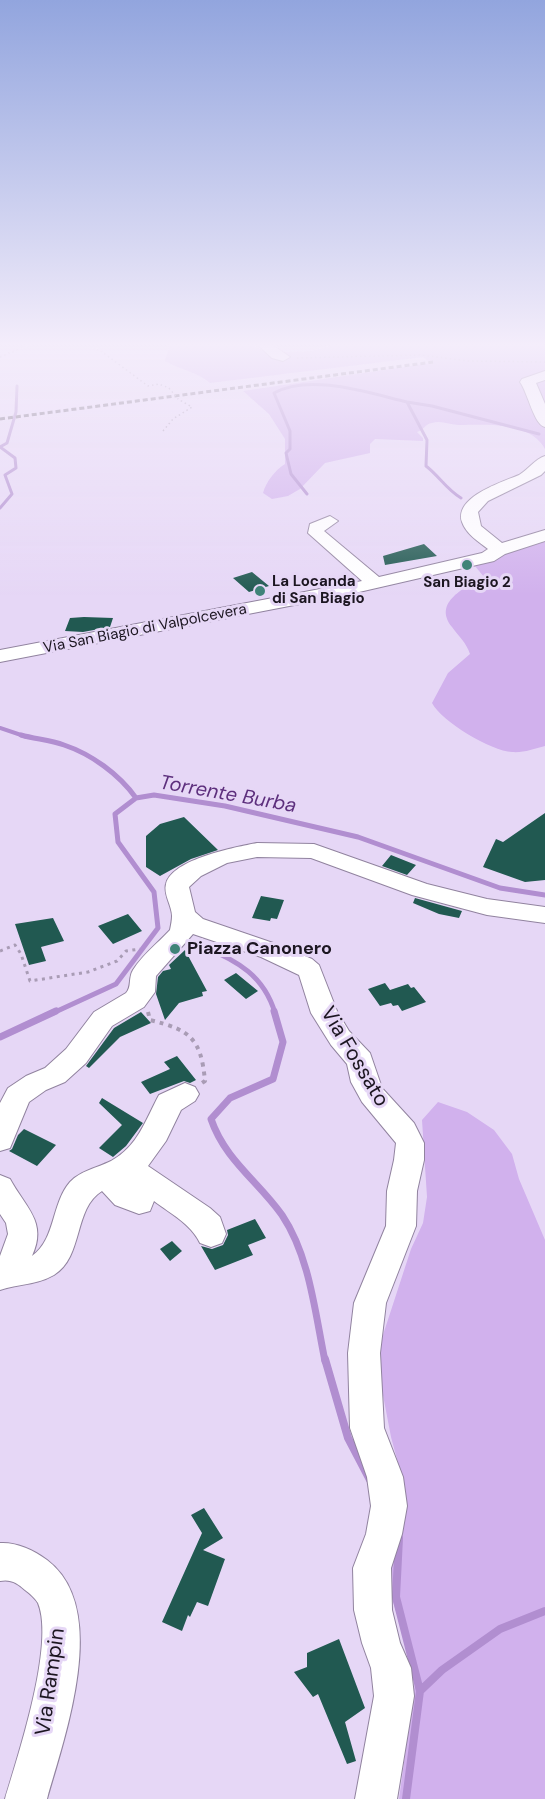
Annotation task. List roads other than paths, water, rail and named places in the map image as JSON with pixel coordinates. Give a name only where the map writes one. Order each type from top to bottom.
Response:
[{"type":"street","points":[[500,550],[490,539],[477,531],[469,520],[470,512],[484,497],[535,473],[545,461]]},
{"type":"street","points":[[330,521],[316,528],[316,533],[375,583]]},
{"type":"street","name":"Via San Biagio di Valpolcevera","points":[[0,656],[375,583],[488,557],[500,550],[545,534]]},
{"type":"street","points":[[0,1140],[6,1120],[18,1095],[54,1075],[76,1056],[104,1018],[135,1000],[142,992],[143,975],[158,955],[167,950],[182,932],[183,912],[177,887],[182,878],[233,854],[274,849],[314,851],[420,890],[487,907],[545,915]]},
{"type":"street","name":"Via Fossato","points":[[183,912],[194,925],[270,951],[303,965],[310,971],[324,1013],[340,1038],[360,1060],[365,1082],[372,1095],[404,1131],[410,1143],[409,1160],[402,1191],[401,1226],[370,1303],[364,1353],[367,1428],[385,1477],[389,1506],[384,1534],[372,1568],[373,1610],[381,1643],[391,1668],[393,1696],[376,1799]]},
{"type":"street","points":[[3,1275],[36,1269],[54,1258],[79,1192],[139,1158],[154,1139],[167,1111]]},
{"type":"street","points":[[115,1171],[126,1196],[139,1202]]},
{"type":"street","points":[[115,1171],[199,1217],[209,1226],[210,1234]]},
{"type":"street","points":[[0,1187],[22,1222],[21,1246],[3,1275]]},
{"type":"street","name":"Via Rampin","points":[[0,1562],[8,1560],[28,1569],[44,1581],[56,1599],[61,1622],[59,1655],[48,1725],[26,1799]]},
{"type":"waterway","points":[[0,508],[12,494],[5,475],[16,468],[15,458],[0,447],[7,443],[11,428]]},
{"type":"waterway","points":[[289,428],[290,449],[286,453],[291,474],[307,494]]},
{"type":"waterway","points":[[421,428],[427,440],[426,466],[461,498]]},
{"type":"waterway","points":[[516,428],[539,434]]},
{"type":"waterway","points":[[0,728],[21,735]]},
{"type":"waterway","points":[[21,735],[59,743],[84,754],[113,773],[136,798]]},
{"type":"waterway","points":[[21,735],[27,737]]},
{"type":"waterway","name":"Torrente Burba","points":[[136,798],[154,795],[225,806],[358,837],[500,888],[545,895]]},
{"type":"waterway","name":"Torrente Burba","points":[[53,1013],[116,984],[158,928],[154,892],[118,842],[115,814],[136,798]]},
{"type":"waterway","points":[[204,947],[228,958],[248,971],[264,989],[275,1013]]},
{"type":"waterway","name":"Torrente Burba","points":[[0,1037],[56,1011]]},
{"type":"waterway","points":[[274,1011],[283,1042],[273,1079],[230,1098],[211,1119],[225,1147],[273,1203],[291,1231],[310,1286],[325,1361]]},
{"type":"waterway","points":[[325,1359],[348,1438],[370,1480]]},
{"type":"waterway","points":[[399,1538],[396,1597],[420,1691]]},
{"type":"waterway","points":[[420,1691],[442,1670],[500,1629],[545,1611]]},
{"type":"waterway","points":[[406,1799],[420,1691]]},
{"type":"place","name":"San Biagio 2","points":[[467,565]]},
{"type":"place","name":"La Locanda di San Biagio","points":[[260,591]]},
{"type":"place","name":"Piazza Canonero","points":[[175,949]]}]
